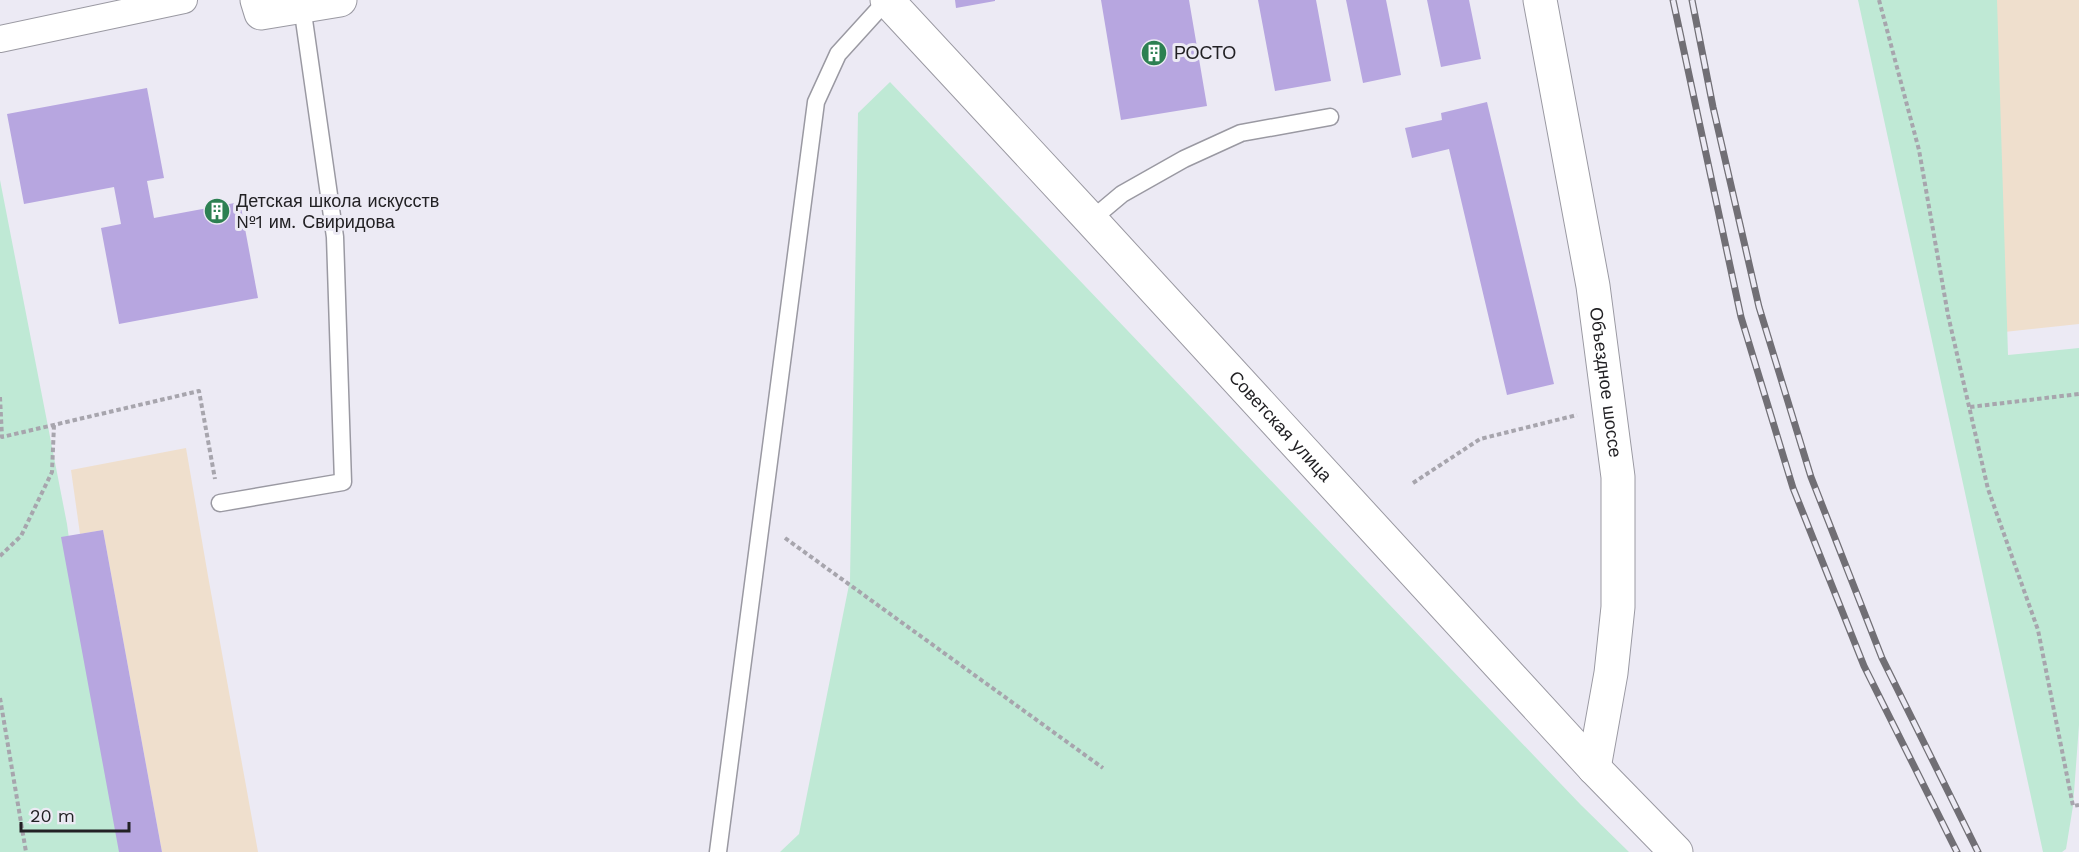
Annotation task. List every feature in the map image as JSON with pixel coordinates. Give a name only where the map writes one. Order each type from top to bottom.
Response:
[{"type":"main road","points":[[258,0],[261,13],[340,0]]},
{"type":"main road","name":"Советская улица","points":[[887,0],[1594,768],[1676,852]]},
{"type":"main road","name":"Объездное шоссе","points":[[1540,0],[1593,286],[1618,477],[1618,608],[1611,673],[1594,768]]},
{"type":"street","points":[[0,39],[183,0]]},
{"type":"lane","points":[[718,852],[816,102],[838,54],[887,0]]},
{"type":"lane","points":[[220,503],[343,482],[335,237],[302,6]]},
{"type":"lane","points":[[1091,220],[1122,195],[1184,159],[1241,133],[1329,117]]},
{"type":"path","points":[[1879,0],[1919,150],[1948,315],[1988,489],[2038,630],[2073,806],[2079,805]]},
{"type":"path","points":[[0,397],[2,437],[199,391],[220,503]]},
{"type":"path","points":[[1970,407],[2079,394]]},
{"type":"path","points":[[1413,483],[1480,439],[1609,407]]},
{"type":"path","points":[[0,556],[21,536],[52,471],[54,425]]},
{"type":"path","points":[[777,532],[1102,768]]},
{"type":"path","points":[[0,698],[26,852]]},
{"type":"shaded area","points":[[1966,0],[2079,0],[2079,324],[1995,333]]},
{"type":"shaded area","points":[[186,448],[258,852],[162,852],[103,530],[80,534],[71,470]]},
{"type":"green space","points":[[1858,0],[1997,0],[2008,355],[2079,348],[2079,725],[2073,806],[2066,849],[2062,852],[2043,852]]},
{"type":"green space","points":[[890,82],[1581,805],[1629,852],[780,852],[799,834],[850,580],[858,113]]},
{"type":"green space","points":[[0,180],[67,524],[79,612],[132,852],[0,852]]},
{"type":"building","points":[[955,0],[995,0],[995,1],[956,8]]},
{"type":"building","name":"РОСТО","points":[[1101,0],[1189,0],[1207,106],[1121,120]]},
{"type":"building","points":[[1258,0],[1316,0],[1331,81],[1275,91]]},
{"type":"building","points":[[1346,0],[1386,0],[1401,75],[1363,83]]},
{"type":"building","points":[[1427,0],[1469,0],[1481,59],[1441,67]]},
{"type":"building","name":"Детская школа искусств №1 им. Свиридова","points":[[147,88],[164,178],[147,181],[154,218],[240,202],[258,298],[119,324],[101,228],[121,224],[114,187],[24,204],[7,114]]},
{"type":"building","points":[[1487,102],[1554,384],[1507,395],[1449,149],[1412,158],[1405,128],[1442,120],[1441,113]]},
{"type":"building","points":[[103,530],[162,852],[119,852],[61,537]]},
{"type":"railway","points":[[1673,0],[1741,317],[1793,488],[1864,666],[1957,852]]},
{"type":"railway","points":[[1692,0],[1713,107],[1759,307],[1811,477],[1882,658],[1978,852]]},
{"type":"place","name":"РОСТО","points":[[1154,53]]},
{"type":"place","name":"Детская школа искусств №1 им. Свиридова","points":[[217,211]]}]
